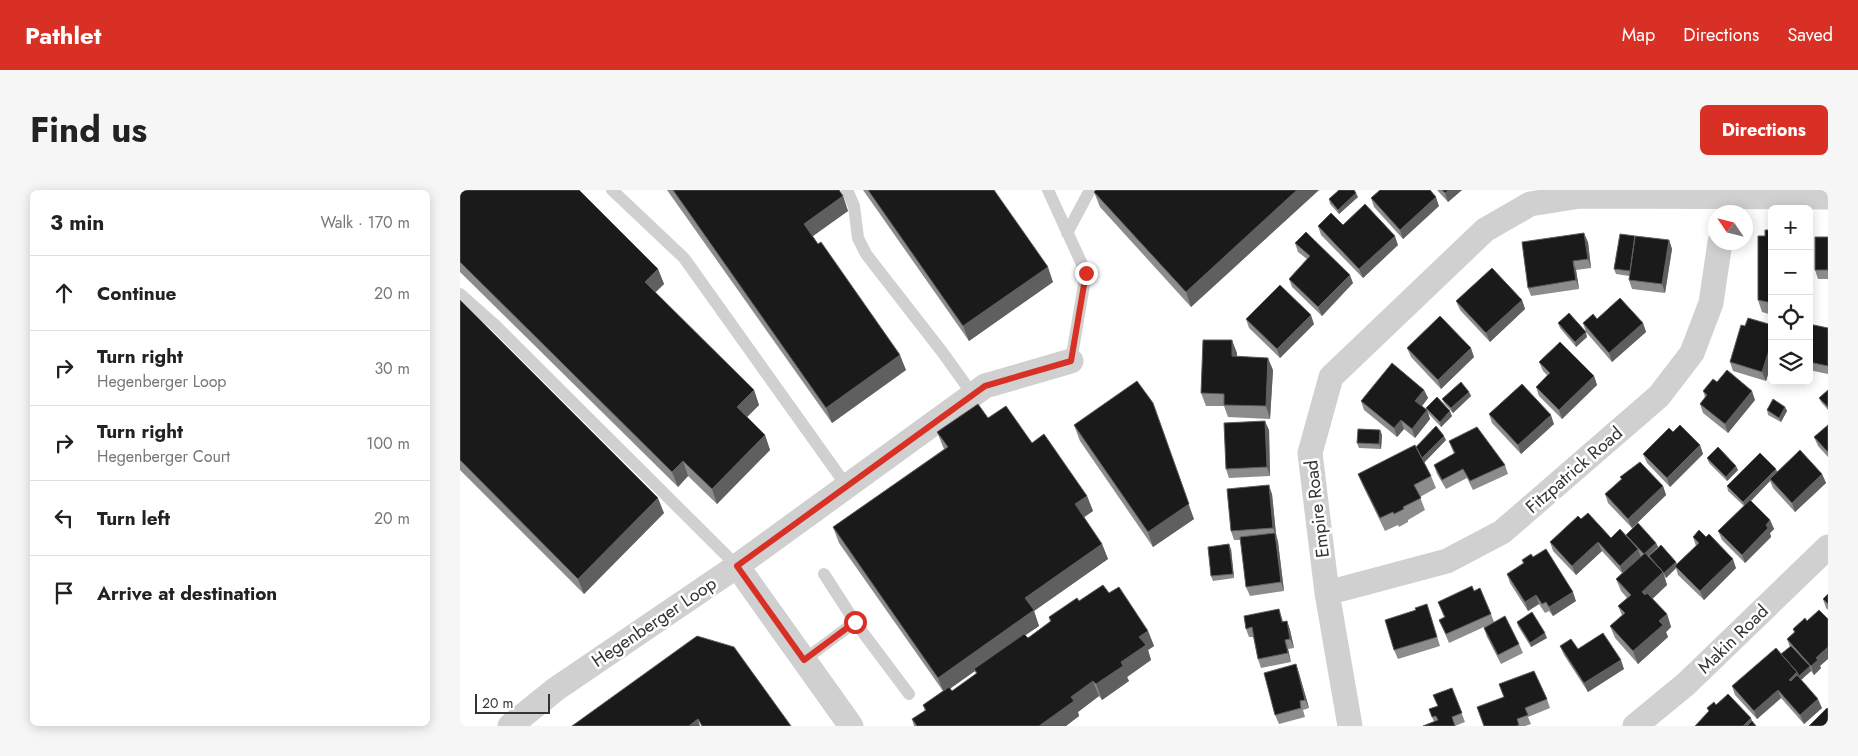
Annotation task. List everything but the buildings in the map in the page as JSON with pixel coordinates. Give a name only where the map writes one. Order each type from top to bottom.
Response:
[{"type":"street","name":"Empire Road","points":[[1350,726],[1327,593],[1310,452],[1331,377],[1485,230],[1530,204],[1580,196],[1726,204]]},
{"type":"street","points":[[1726,204],[1828,197]]},
{"type":"street","name":"Fitzpatrick Road","points":[[1327,593],[1446,561],[1502,532],[1660,396],[1692,352],[1711,303],[1719,250]]},
{"type":"street","name":"Hegenberger Loop","points":[[510,726],[556,690],[737,566],[846,485],[985,386],[1071,361]]},
{"type":"street","name":"Makin Road","points":[[1635,726],[1686,684],[1828,547]]},
{"type":"street","points":[[737,566],[851,726]]},
{"type":"lane","points":[[612,190],[684,258],[846,485]]},
{"type":"lane","points":[[846,190],[854,206],[858,238],[866,254],[973,395]]},
{"type":"lane","points":[[1048,190],[1086,273],[1071,361]]},
{"type":"lane","points":[[1067,233],[1090,190]]},
{"type":"lane","points":[[460,294],[495,325],[737,566]]},
{"type":"lane","points":[[824,574],[855,622],[909,694]]},
{"type":"lane","points":[[804,660],[855,622]]},
{"type":"route","points":[[855,622],[804,660],[737,566],[846,485],[985,386],[1071,361],[1086,273]]}]
